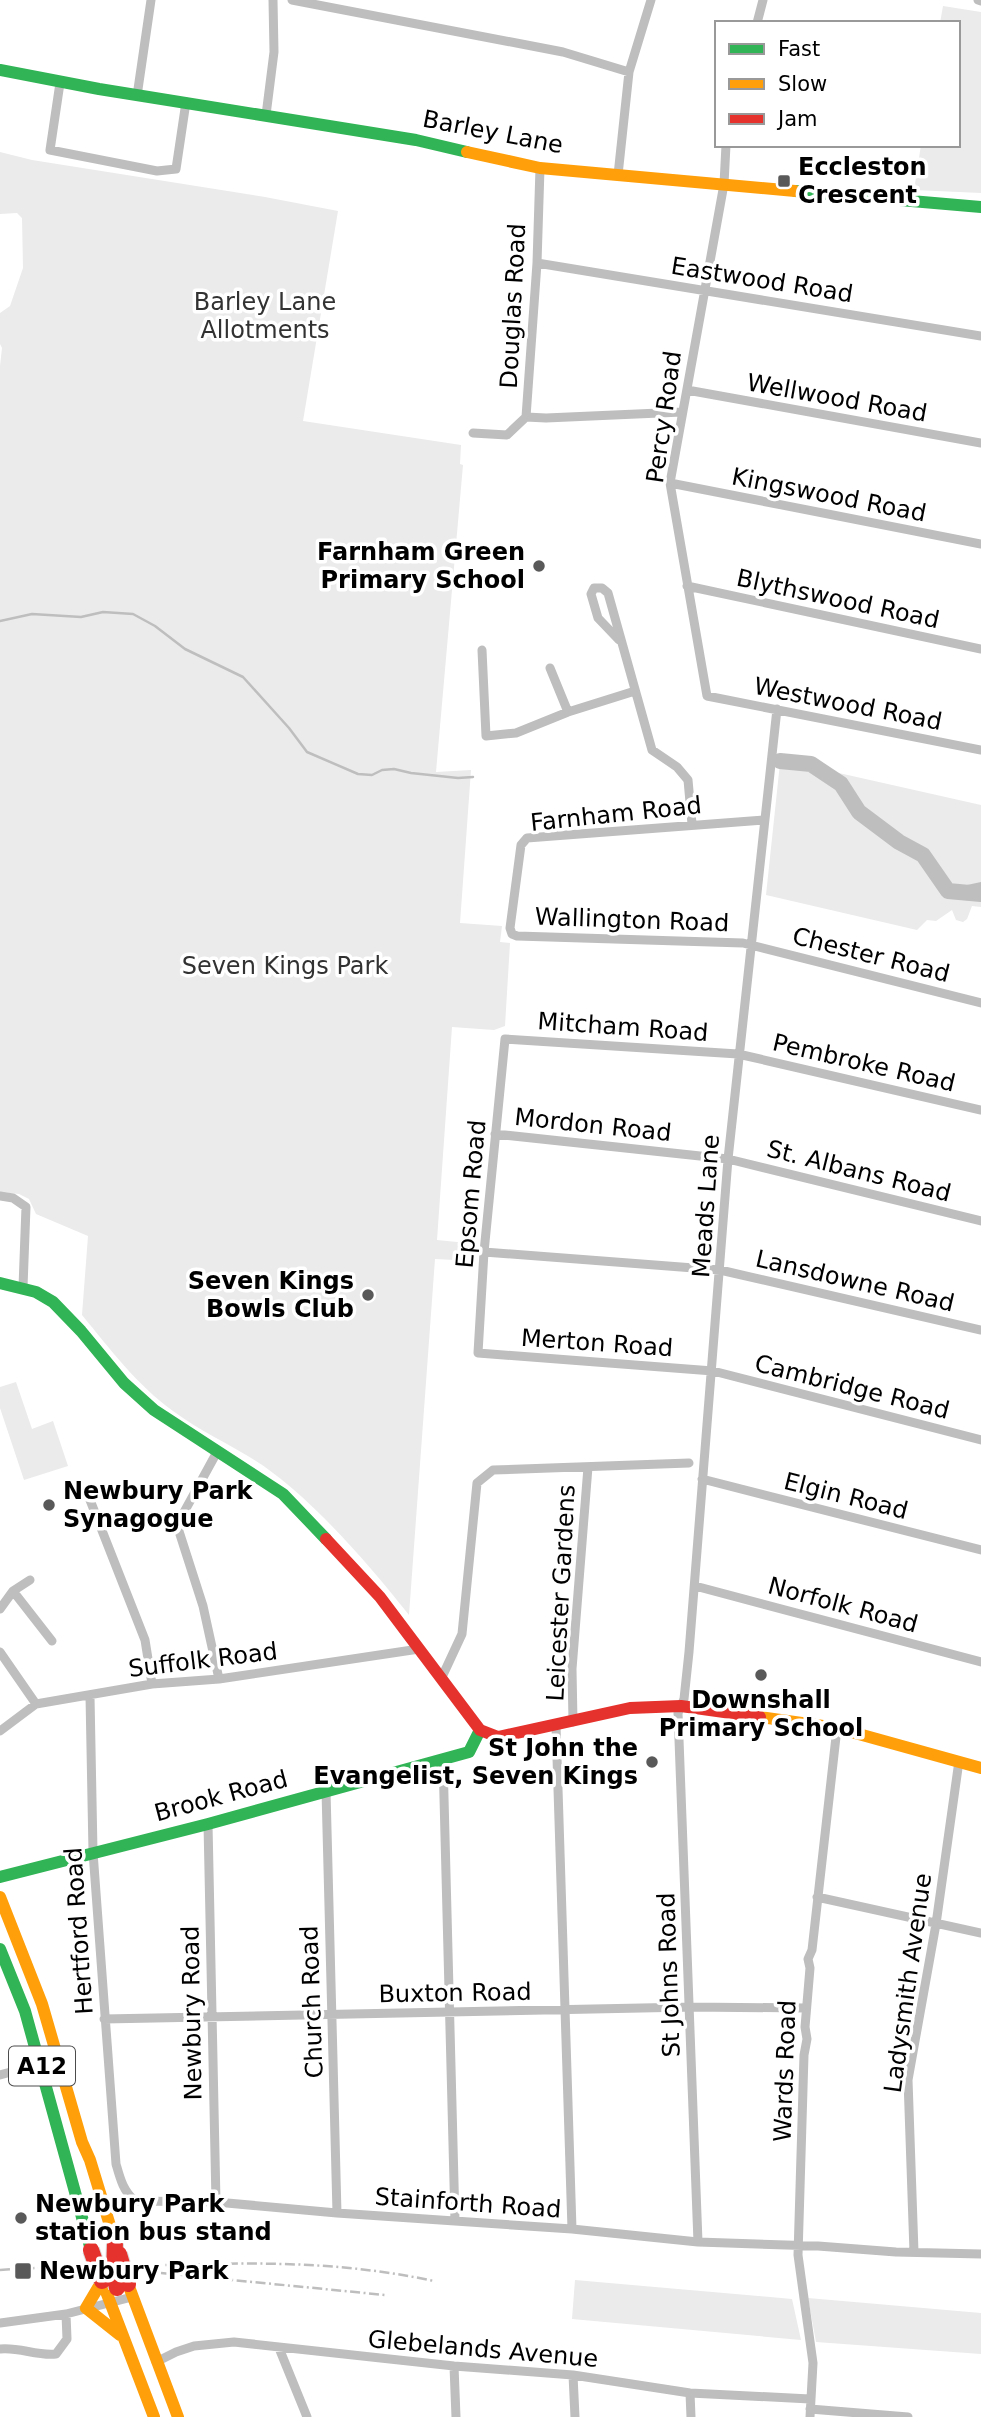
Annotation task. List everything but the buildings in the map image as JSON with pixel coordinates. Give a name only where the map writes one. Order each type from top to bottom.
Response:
[{"type":"main road","name":"Barley Lane","points":[[0,70],[60,83],[439,145],[540,168],[981,206]]},
{"type":"main road","points":[[0,1283],[36,1292],[62,1310],[124,1382],[154,1410],[284,1494],[380,1597],[480,1730],[498,1737],[631,1708],[681,1706],[837,1728],[981,1768]]},
{"type":"main road","name":"Brook Road","points":[[0,1877],[208,1824],[469,1752],[480,1730]]},
{"type":"main road","name":"A12","points":[[0,1897],[42,2004],[82,2142],[101,2193],[115,2242],[122,2293],[122,2336],[154,2417]]},
{"type":"main road","name":"A12","points":[[0,1949],[25,2011],[77,2185],[102,2281],[122,2293],[156,2362],[178,2417]]},
{"type":"main road","points":[[82,2142],[77,2185],[89,2192],[101,2193]]},
{"type":"main road","points":[[102,2281],[86,2308],[122,2336]]},
{"type":"street","points":[[137,96],[151,0]]},
{"type":"street","points":[[266,115],[274,52],[273,0]]},
{"type":"street","points":[[292,0],[563,52],[629,72]]},
{"type":"street","points":[[618,175],[629,72],[650,0]]},
{"type":"street","points":[[758,21],[763,0]]},
{"type":"street","points":[[60,83],[50,150],[157,171],[176,170],[186,102]]},
{"type":"street","points":[[724,184],[725,150]]},
{"type":"street","name":"Douglas Road","points":[[540,168],[537,263],[526,417],[682,412]]},
{"type":"street","name":"Percy Road","points":[[707,696],[670,483],[724,184]]},
{"type":"street","name":"Eastwood Road","points":[[537,263],[981,336]]},
{"type":"street","name":"Wellwood Road","points":[[687,390],[981,443]]},
{"type":"street","points":[[473,433],[508,435],[526,417]]},
{"type":"street","name":"Kingswood Road","points":[[670,483],[981,544]]},
{"type":"street","name":"Blythswood Road","points":[[687,586],[981,649]]},
{"type":"street","points":[[619,640],[598,618],[591,594],[594,588],[602,588],[608,593],[652,750],[677,767],[688,780],[692,824]]},
{"type":"street","points":[[482,650],[486,736],[516,733],[569,712],[635,691]]},
{"type":"street","points":[[550,668],[569,712]]},
{"type":"street","name":"Westwood Road","points":[[707,696],[981,750]]},
{"type":"street","name":"Meads Lane","points":[[681,1706],[684,1699],[695,1586],[738,1054],[776,709]]},
{"type":"street","name":"Farnham Road","points":[[512,934],[510,928],[523,840],[764,820]]},
{"type":"street","name":"Wallington Road","points":[[512,934],[750,945]]},
{"type":"street","name":"Chester Road","points":[[750,945],[981,1003]]},
{"type":"street","name":"Mitcham Road","points":[[505,1039],[738,1054]]},
{"type":"street","name":"Epsom Road","points":[[478,1353],[484,1252],[505,1039]]},
{"type":"street","name":"Pembroke Road","points":[[738,1054],[981,1110]]},
{"type":"street","name":"Mordon Road","points":[[495,1134],[728,1159]]},
{"type":"street","name":"St. Albans Road","points":[[728,1159],[981,1221]]},
{"type":"street","points":[[0,1196],[13,1198],[26,1207],[23,1287]]},
{"type":"street","name":"Lansdowne Road","points":[[484,1252],[720,1270],[981,1330]]},
{"type":"street","name":"Merton Road","points":[[478,1353],[713,1371]]},
{"type":"street","name":"Cambridge Road","points":[[713,1371],[981,1440]]},
{"type":"street","points":[[217,1452],[177,1525],[203,1606],[219,1679]]},
{"type":"street","points":[[442,1677],[462,1634],[477,1483],[493,1470],[689,1463]]},
{"type":"street","name":"Leicester Gardens","points":[[573,1722],[572,1669],[588,1467]]},
{"type":"street","name":"Elgin Road","points":[[702,1479],[981,1550]]},
{"type":"street","points":[[90,1500],[145,1640],[152,1685]]},
{"type":"street","points":[[0,1609],[13,1591],[30,1580]]},
{"type":"street","name":"Norfolk Road","points":[[695,1586],[981,1662]]},
{"type":"street","points":[[13,1591],[52,1641]]},
{"type":"street","name":"Suffolk Road","points":[[0,1731],[36,1704],[152,1685],[219,1679],[419,1649]]},
{"type":"street","points":[[0,1653],[36,1704]]},
{"type":"street","name":"Hertford Road","points":[[90,1696],[93,1852],[116,2164],[127,2194],[135,2201]]},
{"type":"street","name":"St Johns Road","points":[[681,1706],[678,1713],[698,2242]]},
{"type":"street","points":[[556,1726],[572,2229]]},
{"type":"street","name":"Wards Road","points":[[810,2413],[813,2362],[798,2246],[804,2055],[810,1968],[808,1959],[812,1950],[837,1728]]},
{"type":"street","points":[[443,1759],[455,2221]]},
{"type":"street","name":"Ladysmith Avenue","points":[[914,2252],[908,2080],[936,1924],[959,1761]]},
{"type":"street","name":"Church Road","points":[[326,1791],[337,2213]]},
{"type":"street","name":"Newbury Road","points":[[208,1824],[216,2202]]},
{"type":"street","points":[[817,1897],[981,1933]]},
{"type":"street","name":"Buxton Road","points":[[104,2019],[690,2007],[806,2008]]},
{"type":"street","points":[[0,2075],[41,2064]]},
{"type":"street","name":"Stainforth Road","points":[[135,2201],[216,2202],[572,2229],[698,2242],[981,2254]]},
{"type":"street","points":[[0,2323],[66,2314],[122,2293]]},
{"type":"street","points":[[0,2349],[14,2348],[41,2356],[56,2354],[66,2339],[66,2314]]},
{"type":"street","name":"Glebelands Avenue","points":[[156,2362],[176,2352],[210,2344],[234,2342],[454,2366],[573,2375],[690,2392],[810,2399]]},
{"type":"street","points":[[279,2348],[306,2417]]},
{"type":"street","points":[[454,2366],[456,2417]]},
{"type":"street","points":[[573,2375],[575,2417]]},
{"type":"street","points":[[690,2392],[691,2417]]},
{"type":"street","points":[[810,2413],[908,2417]]},
{"type":"green space","points":[[943,6],[981,12],[981,193],[914,190],[921,147],[960,147],[960,21],[940,21]]},
{"type":"green space","points":[[0,152],[32,160],[338,211],[303,421],[461,445],[460,464],[463,465],[436,772],[471,770],[460,923],[502,926],[500,942],[510,943],[505,1026],[494,1030],[452,1027],[437,1240],[477,1244],[475,1261],[435,1259],[409,1615],[345,1540],[291,1487],[261,1464],[173,1411],[148,1390],[114,1353],[82,1315],[88,1236],[36,1214],[29,1199],[19,1194],[0,1192],[0,313],[10,306],[23,268],[22,218],[17,213],[0,214]]},
{"type":"green space","points":[[780,763],[830,771],[981,805],[981,907],[972,906],[963,922],[956,920],[952,910],[936,921],[927,920],[917,930],[766,895]]},
{"type":"green space","points":[[16,1382],[32,1429],[53,1421],[68,1466],[24,1480],[0,1408],[0,1387]]},
{"type":"green space","points":[[575,2280],[792,2299],[801,2340],[572,2319]]},
{"type":"green space","points":[[808,2298],[981,2313],[981,2354],[816,2342]]},
{"type":"shaded area","points":[[981,882],[981,899],[965,895],[967,885]]},
{"type":"waterway","points":[[0,621],[32,614],[81,617],[103,612],[133,614],[155,626],[185,649],[243,677],[307,752],[358,774],[372,775],[382,770],[394,769],[458,778],[473,777]]},
{"type":"waterway","points":[[780,761],[811,764],[841,784],[859,812],[899,842],[923,855],[948,891],[981,894]]},
{"type":"railway","points":[[0,2270],[271,2264],[368,2270],[434,2281]]},
{"type":"railway","points":[[161,2273],[385,2295]]},
{"type":"traffic: fast","points":[[0,70],[99,89],[416,140],[467,152]]},
{"type":"traffic: fast","points":[[795,191],[981,207]]},
{"type":"traffic: fast","points":[[0,1283],[36,1292],[53,1302],[124,1383],[154,1410],[283,1494],[326,1539]]},
{"type":"traffic: fast","points":[[0,1877],[208,1824],[469,1752],[480,1730]]},
{"type":"traffic: fast","points":[[0,1949],[25,2011],[91,2250]]},
{"type":"traffic: slow","points":[[467,152],[540,168],[795,191]]},
{"type":"traffic: slow","points":[[760,1717],[837,1728],[981,1768]]},
{"type":"traffic: slow","points":[[0,1897],[42,2004],[82,2142],[115,2242]]},
{"type":"traffic: slow","points":[[102,2281],[154,2417]]},
{"type":"traffic: slow","points":[[102,2281],[86,2308],[120,2335]]},
{"type":"traffic: slow","points":[[128,2284],[178,2417]]},
{"type":"traffic: jam","points":[[326,1539],[380,1597],[480,1730],[498,1737],[630,1708],[681,1706],[760,1717]]},
{"type":"traffic: jam","points":[[115,2242],[114,2275],[117,2288]]},
{"type":"traffic: jam","points":[[91,2250],[102,2281]]},
{"type":"traffic: jam","points":[[119,2254],[128,2284]]},
{"type":"place","name":"Eccleston Crescent","points":[[784,181]]},
{"type":"place","name":"Farnham Green Primary School","points":[[539,566]]},
{"type":"place","name":"Seven Kings Bowls Club","points":[[368,1295]]},
{"type":"place","name":"Newbury Park Synagogue","points":[[49,1505]]},
{"type":"place","name":"Downshall Primary School","points":[[761,1675]]},
{"type":"place","name":"St John the Evangelist, Seven Kings","points":[[652,1762]]},
{"type":"place","name":"Newbury Park station bus stand","points":[[21,2218]]},
{"type":"place","name":"Newbury Park","points":[[23,2271]]},
{"type":"park label","name":"Barley Lane Allotments","points":[[265,316]]},
{"type":"park label","name":"Seven Kings Park","points":[[285,966]]}]
